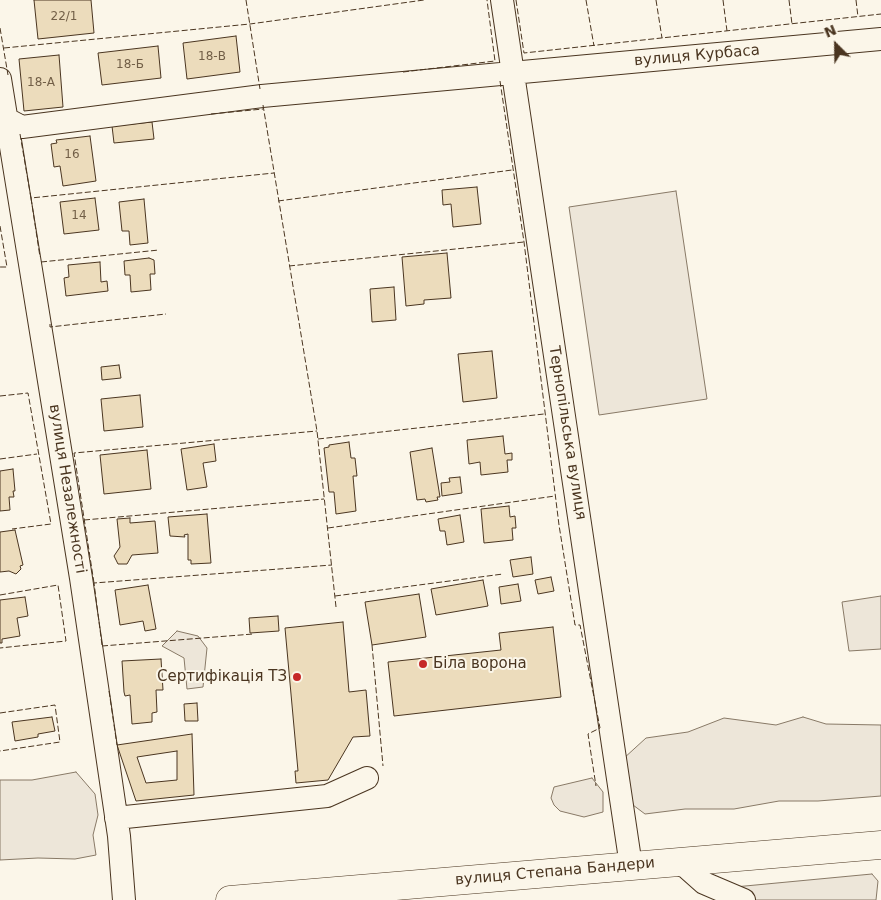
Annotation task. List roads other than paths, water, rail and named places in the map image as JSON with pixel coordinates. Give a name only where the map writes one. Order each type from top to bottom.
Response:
[{"type":"highway","name":"вулиця Степана Бандери","points":[[230,900],[881,845]]},
{"type":"street","name":"Тернопільська вулиця","points":[[502,0],[631,866]]},
{"type":"street","name":"вулиця Курбаса","points":[[3,118],[22,127],[262,96],[881,39]]},
{"type":"street","name":"вулиця Незалежності","points":[[0,79],[3,118],[56,421],[116,818],[124,900]]},
{"type":"street","points":[[116,818],[327,796],[367,778]]},
{"type":"street","points":[[674,862],[686,867],[704,883],[744,900]]},
{"type":"place","name":"Біла ворона","points":[[423,664]]},
{"type":"place","name":"Сертифікація ТЗ","points":[[297,677]]}]
